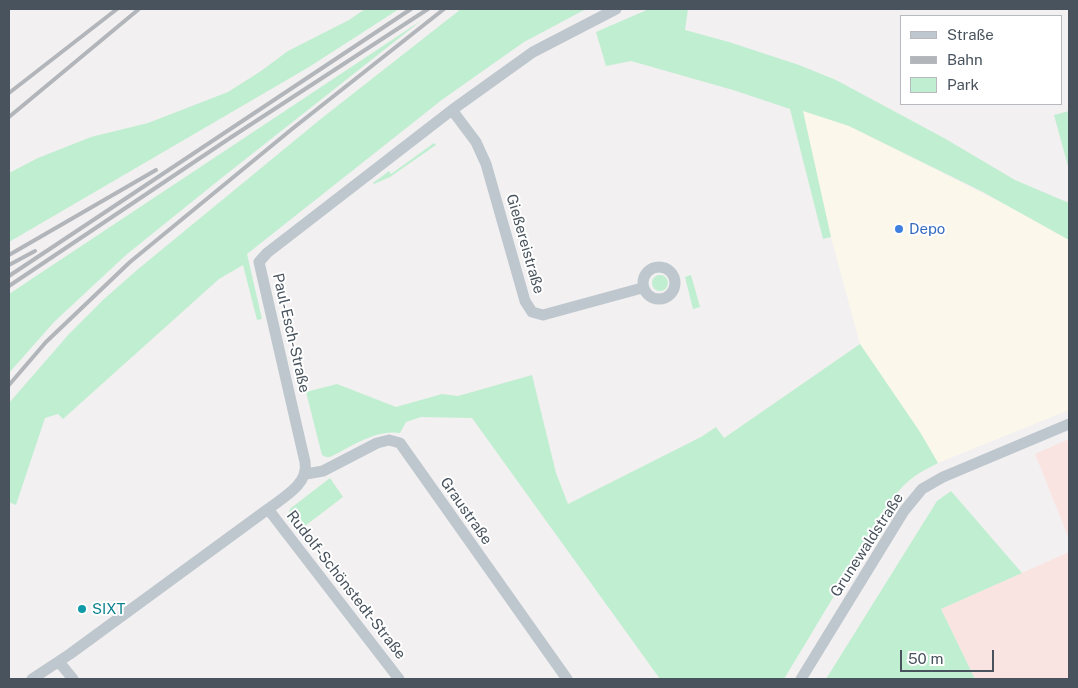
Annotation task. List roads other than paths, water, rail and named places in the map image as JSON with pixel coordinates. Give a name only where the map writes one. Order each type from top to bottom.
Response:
[{"type":"street","name":"Paul-Esch-Straße","points":[[306,474],[305,462],[259,262],[278,244],[452,110],[533,52],[616,9]]},
{"type":"street","name":"Gießereistraße","points":[[452,110],[476,142],[486,164],[525,301],[532,312],[543,315],[642,288]]},
{"type":"street","name":"Grunewaldstraße","points":[[802,679],[904,511],[922,489],[943,477],[1069,424]]},
{"type":"street","name":"Graustraße","points":[[306,474],[323,471],[389,440],[400,443],[567,679]]},
{"type":"street","points":[[32,679],[59,662],[268,509],[298,486],[306,474]]},
{"type":"street","name":"Rudolf-Schönstedt-Straße","points":[[268,509],[400,679]]},
{"type":"street","points":[[59,662],[73,679]]},
{"type":"railway","points":[[9,93],[117,9]]},
{"type":"railway","points":[[9,117],[139,9]]},
{"type":"railway","points":[[9,276],[411,9]]},
{"type":"railway","points":[[9,286],[230,138],[428,9]]},
{"type":"railway","points":[[9,385],[46,342],[130,262],[292,129],[444,9]]},
{"type":"railway","points":[[9,255],[156,170]]},
{"type":"railway","points":[[9,265],[35,251]]},
{"type":"place","name":"Depo","points":[[899,229]]},
{"type":"place","name":"SIXT","points":[[82,609]]}]
